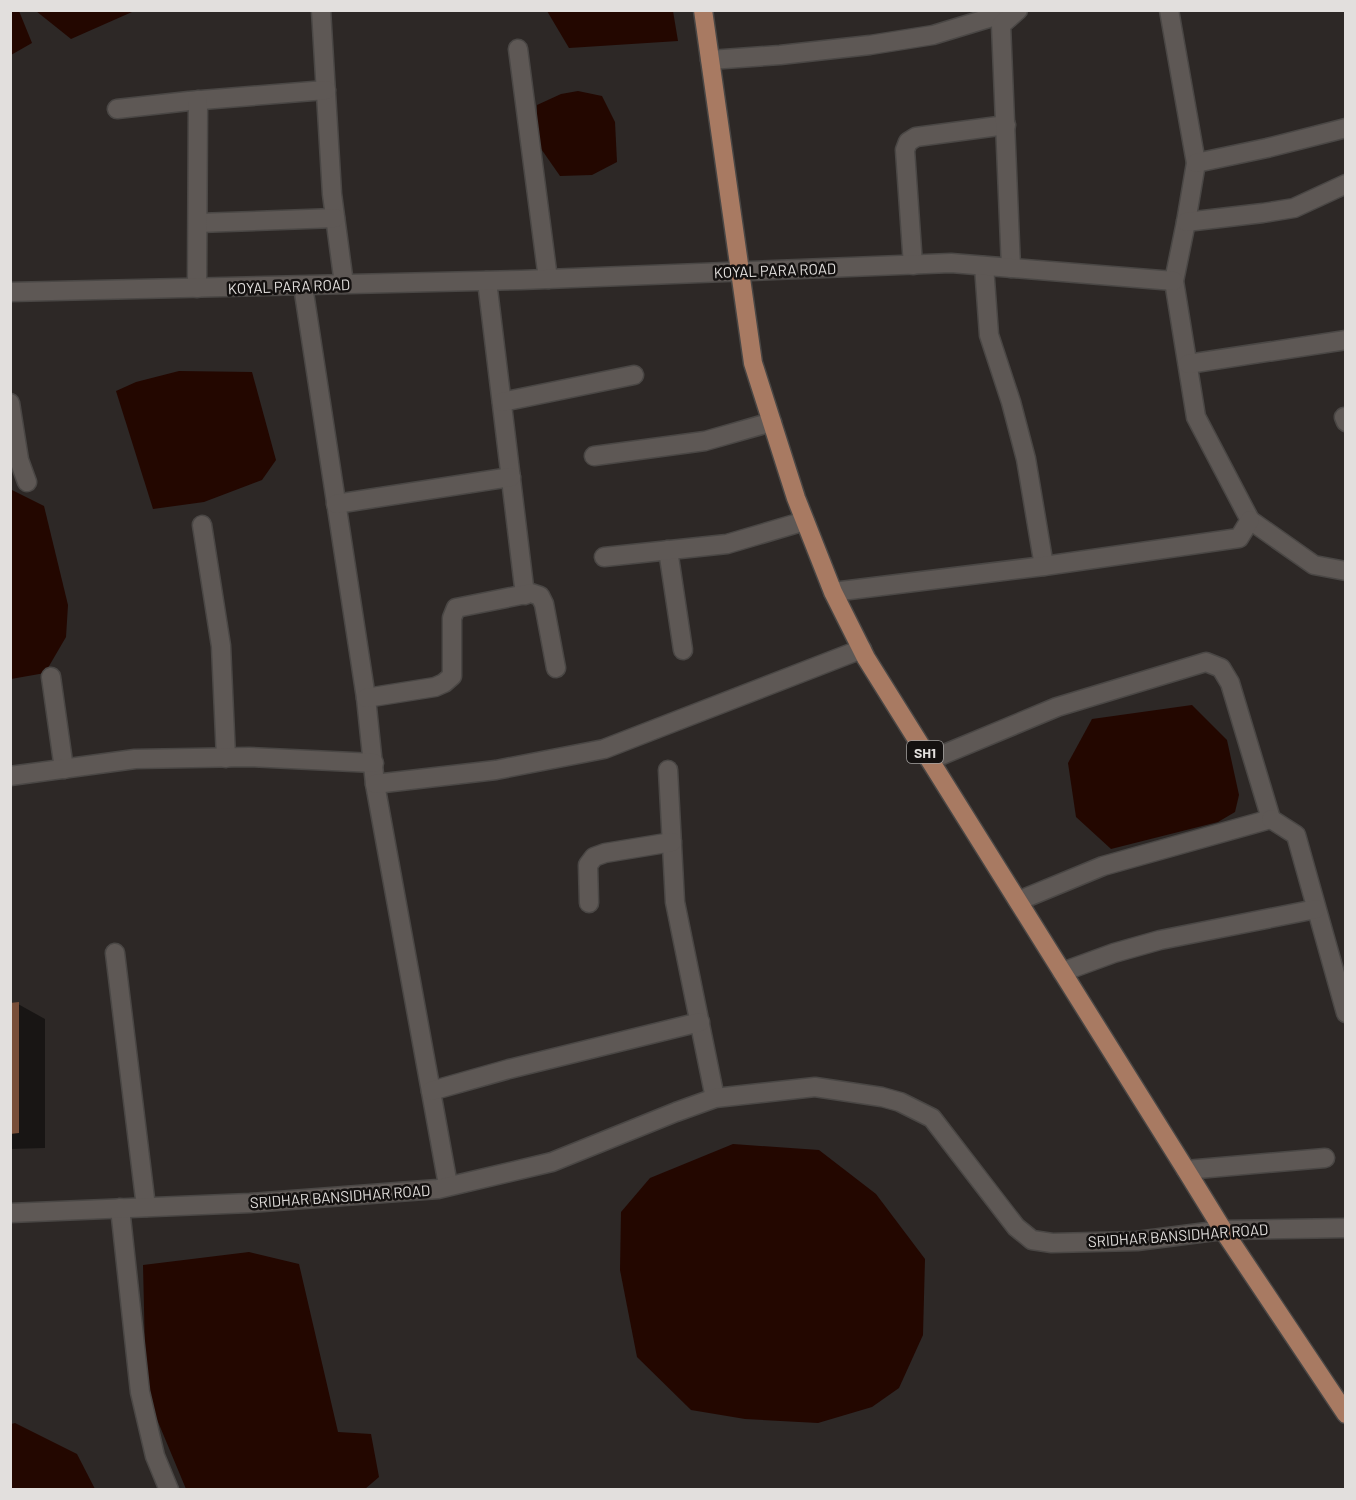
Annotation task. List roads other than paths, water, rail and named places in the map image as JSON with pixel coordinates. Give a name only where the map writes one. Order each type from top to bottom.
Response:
[{"type":"main road","name":"SH1","points":[[703,10],[753,363],[805,521],[833,592],[862,649],[1223,1230],[1346,1414]]},
{"type":"street","points":[[321,10],[332,194],[344,284]]},
{"type":"street","points":[[710,60],[870,45],[933,35],[1018,10]]},
{"type":"street","points":[[1169,10],[1196,163],[1174,281],[1196,417],[1250,520],[1314,565],[1346,571]]},
{"type":"street","points":[[999,17],[1006,124],[1011,268]]},
{"type":"street","points":[[518,49],[548,279]]},
{"type":"street","points":[[117,109],[326,90]]},
{"type":"street","points":[[197,288],[198,100]]},
{"type":"street","points":[[913,264],[905,150],[908,142],[916,138],[1006,124]]},
{"type":"street","points":[[1196,163],[1346,129]]},
{"type":"street","points":[[1186,222],[1294,208],[1346,184]]},
{"type":"street","points":[[198,223],[335,218]]},
{"type":"street","name":"KOYAL PARA ROAD","points":[[10,292],[487,281],[951,263],[1174,281]]},
{"type":"street","points":[[984,266],[989,335],[1011,402],[1026,459],[1044,566]]},
{"type":"street","points":[[487,281],[525,595]]},
{"type":"street","points":[[303,286],[366,698],[375,784],[448,1185]]},
{"type":"street","points":[[1188,364],[1346,340]]},
{"type":"street","points":[[502,402],[634,375]]},
{"type":"street","points":[[10,403],[19,460],[27,482]]},
{"type":"street","points":[[594,456],[705,441],[772,422]]},
{"type":"street","points":[[336,504],[511,477]]},
{"type":"street","points":[[833,592],[1044,566],[1239,538],[1250,520]]},
{"type":"street","points":[[604,557],[727,544],[805,521]]},
{"type":"street","points":[[202,525],[221,646],[226,758]]},
{"type":"street","points":[[668,550],[683,650]]},
{"type":"street","points":[[366,698],[435,687],[444,683],[452,676],[452,618],[456,608],[531,593],[540,596],[544,604],[556,668]]},
{"type":"street","points":[[375,784],[496,770],[604,749],[862,649]]},
{"type":"street","points":[[930,760],[1057,707],[1206,662],[1221,668],[1230,682],[1271,819],[1296,835],[1346,1013]]},
{"type":"street","points":[[51,677],[64,769]]},
{"type":"street","points":[[10,776],[135,759],[249,757],[374,763]]},
{"type":"street","points":[[668,770],[675,902],[715,1098]]},
{"type":"street","points":[[1018,901],[1103,866],[1271,819]]},
{"type":"street","points":[[589,903],[588,865],[594,857],[605,853],[672,842]]},
{"type":"street","points":[[1062,972],[1114,952],[1160,940],[1316,909]]},
{"type":"street","points":[[115,953],[146,1207]]},
{"type":"street","points":[[431,1091],[509,1069],[700,1022]]},
{"type":"street","name":"SRIDHAR BANSIDHAR ROAD","points":[[10,1213],[250,1203],[438,1189],[552,1162],[715,1098],[815,1087],[882,1097],[900,1102],[932,1118],[1016,1227],[1032,1240],[1052,1243],[1137,1241],[1223,1230],[1346,1228]]},
{"type":"street","points":[[1186,1170],[1325,1158]]},
{"type":"street","points":[[120,1208],[140,1392],[155,1456],[170,1490]]}]
